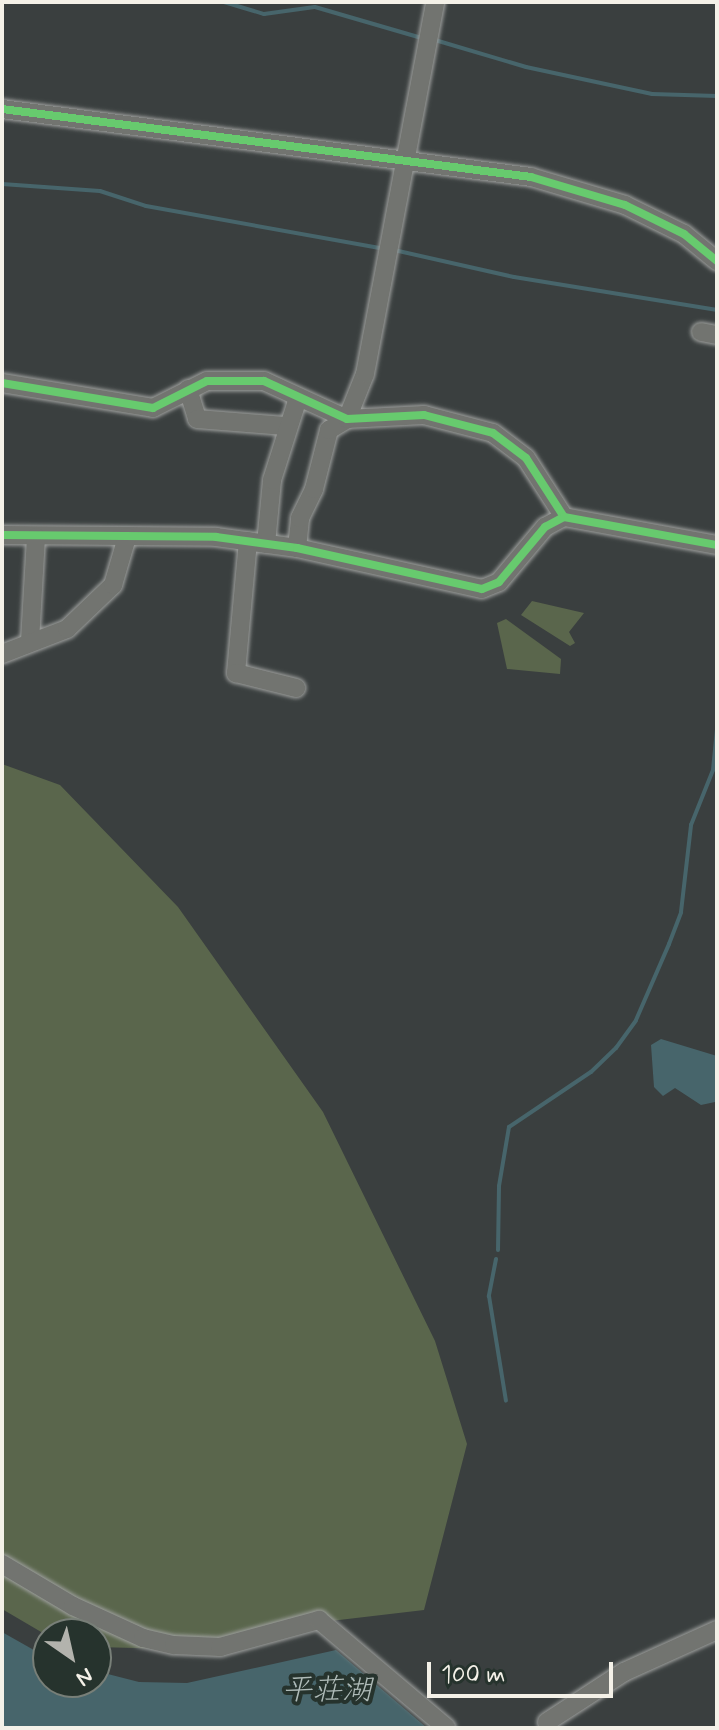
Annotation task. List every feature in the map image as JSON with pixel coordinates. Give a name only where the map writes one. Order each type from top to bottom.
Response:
[{"type":"street","points":[[297,548],[300,518],[314,489],[329,430],[347,419],[365,374],[435,2]]},
{"type":"street","points":[[2,109],[531,177],[625,205],[684,234],[717,261]]},
{"type":"street","points":[[2,383],[153,408],[188,389],[222,378],[264,381],[347,419],[424,415],[493,433],[526,458],[564,517]]},
{"type":"street","points":[[188,389],[197,419],[285,426]]},
{"type":"street","points":[[296,688],[236,673],[257,543],[285,426],[298,398]]},
{"type":"street","points":[[2,535],[127,537],[176,533],[297,548],[490,588],[545,527],[564,517],[717,545]]},
{"type":"street","points":[[30,641],[36,537]]},
{"type":"street","points":[[2,654],[67,629],[113,585],[127,537]]},
{"type":"street","points":[[2,1564],[73,1606],[143,1638],[174,1645],[220,1647],[319,1620],[447,1728]]},
{"type":"street","points":[[547,1722],[624,1672],[717,1630]]},
{"type":"green space","points":[[532,601],[584,613],[569,632],[575,643],[570,646],[521,615]]},
{"type":"green space","points":[[506,619],[561,659],[560,674],[507,669],[497,623]]},
{"type":"green space","points":[[2,764],[60,785],[178,907],[323,1112],[435,1341],[467,1444],[424,1610],[322,1622],[213,1650],[112,1647],[112,1618],[32,1618],[32,1627],[2,1609]]},
{"type":"water","points":[[661,1039],[717,1056],[715,1102],[701,1105],[675,1088],[663,1096],[654,1087],[651,1045]]},
{"type":"water","name":"平荘湖","points":[[2,1632],[32,1649],[32,1698],[112,1698],[112,1675],[139,1682],[187,1683],[336,1650],[427,1728],[2,1728]]},
{"type":"waterway","points":[[224,2],[264,14],[315,7],[422,38]]},
{"type":"waterway","points":[[435,40],[526,67],[652,94],[717,96]]},
{"type":"waterway","points":[[2,184],[100,191],[146,206],[385,249]]},
{"type":"waterway","points":[[394,250],[514,277],[717,310]]},
{"type":"waterway","points":[[498,1250],[499,1186],[509,1127],[591,1072],[616,1048],[636,1020],[669,944],[681,912],[691,825],[713,770],[717,729]]},
{"type":"waterway","points":[[496,1259],[489,1296],[506,1401]]},
{"type":"cycle path","points":[[2,109],[531,177],[625,205],[684,234],[717,261]]},
{"type":"cycle path","points":[[2,383],[153,408],[207,381],[264,381],[347,419],[424,415],[493,433],[526,458],[564,517]]},
{"type":"cycle path","points":[[2,535],[216,537],[297,548],[482,589],[499,582],[545,527],[564,517],[717,545]]}]
